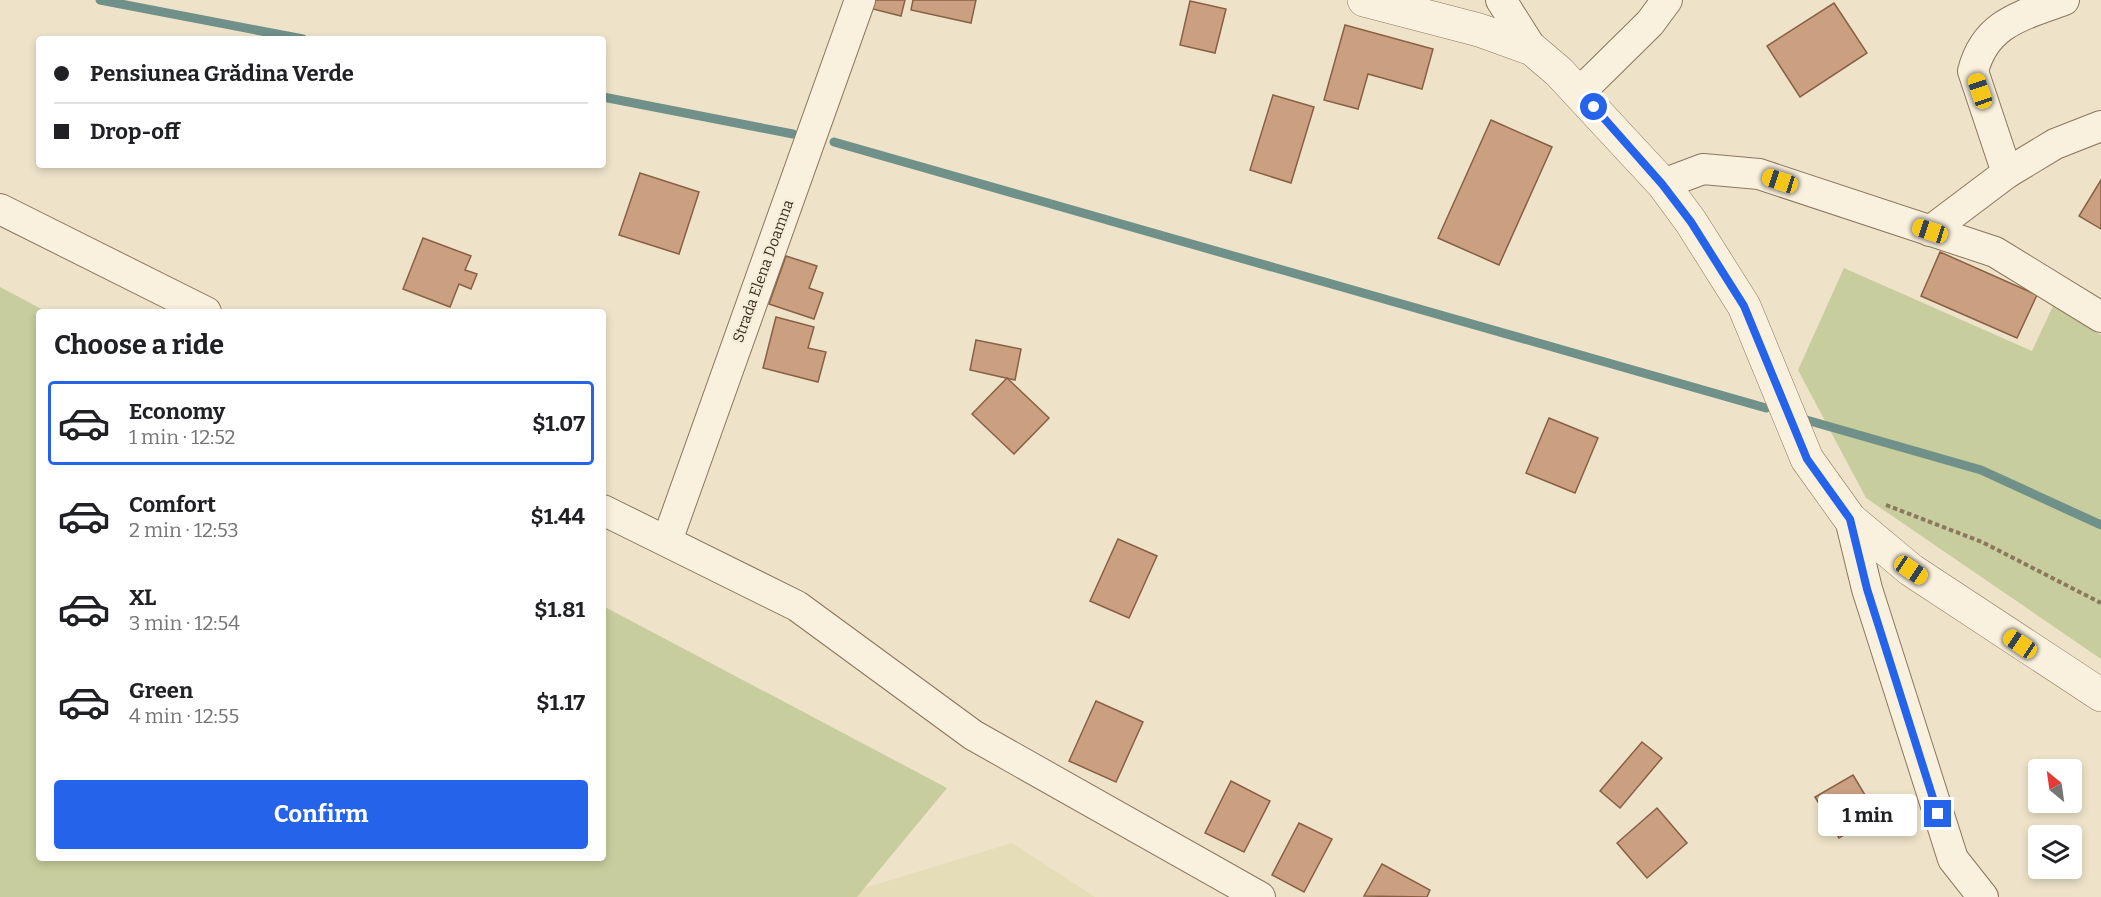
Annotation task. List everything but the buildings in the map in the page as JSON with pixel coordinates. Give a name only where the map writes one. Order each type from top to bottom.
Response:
[{"type":"street","name":"Strada Elena Doamna","points":[[667,542],[860,0]]},
{"type":"street","points":[[1364,0],[1479,30],[1532,49]]},
{"type":"street","points":[[1502,0],[1532,49],[1580,92],[1662,184],[1691,222],[1744,306],[1807,459],[1850,519],[1911,570],[2101,695]]},
{"type":"street","points":[[1580,92],[1650,23],[1667,0]]},
{"type":"street","points":[[2007,173],[1973,71],[1977,55],[1989,36],[2006,22],[2064,0]]},
{"type":"street","points":[[1930,231],[2007,173],[2055,144],[2101,126]]},
{"type":"street","points":[[1662,184],[1703,170],[1758,174],[1995,252],[2101,317]]},
{"type":"street","points":[[0,209],[200,309]]},
{"type":"street","points":[[606,512],[797,606],[973,735],[1260,897]]},
{"type":"street","points":[[1850,519],[1867,589],[1953,859],[1983,897]]},
{"type":"path","points":[[1850,519],[1883,503],[1982,542],[2101,603]]},
{"type":"shaded area","points":[[1012,843],[1095,897],[835,897]]},
{"type":"green space","points":[[1844,268],[2032,351],[2053,306],[2101,335],[2101,659],[1866,498],[1798,370]]},
{"type":"green space","points":[[0,287],[41,309],[36,309],[36,861],[606,861],[606,608],[947,788],[857,897],[0,897]]},
{"type":"waterway","points":[[100,0],[287,36]]},
{"type":"waterway","points":[[606,98],[793,134]]},
{"type":"waterway","points":[[834,142],[1766,408]]},
{"type":"waterway","points":[[1803,419],[1981,470],[2101,525]]},
{"type":"route","points":[[1594,107],[1662,184],[1691,222],[1744,306],[1807,459],[1850,519],[1867,589],[1938,814]]}]
